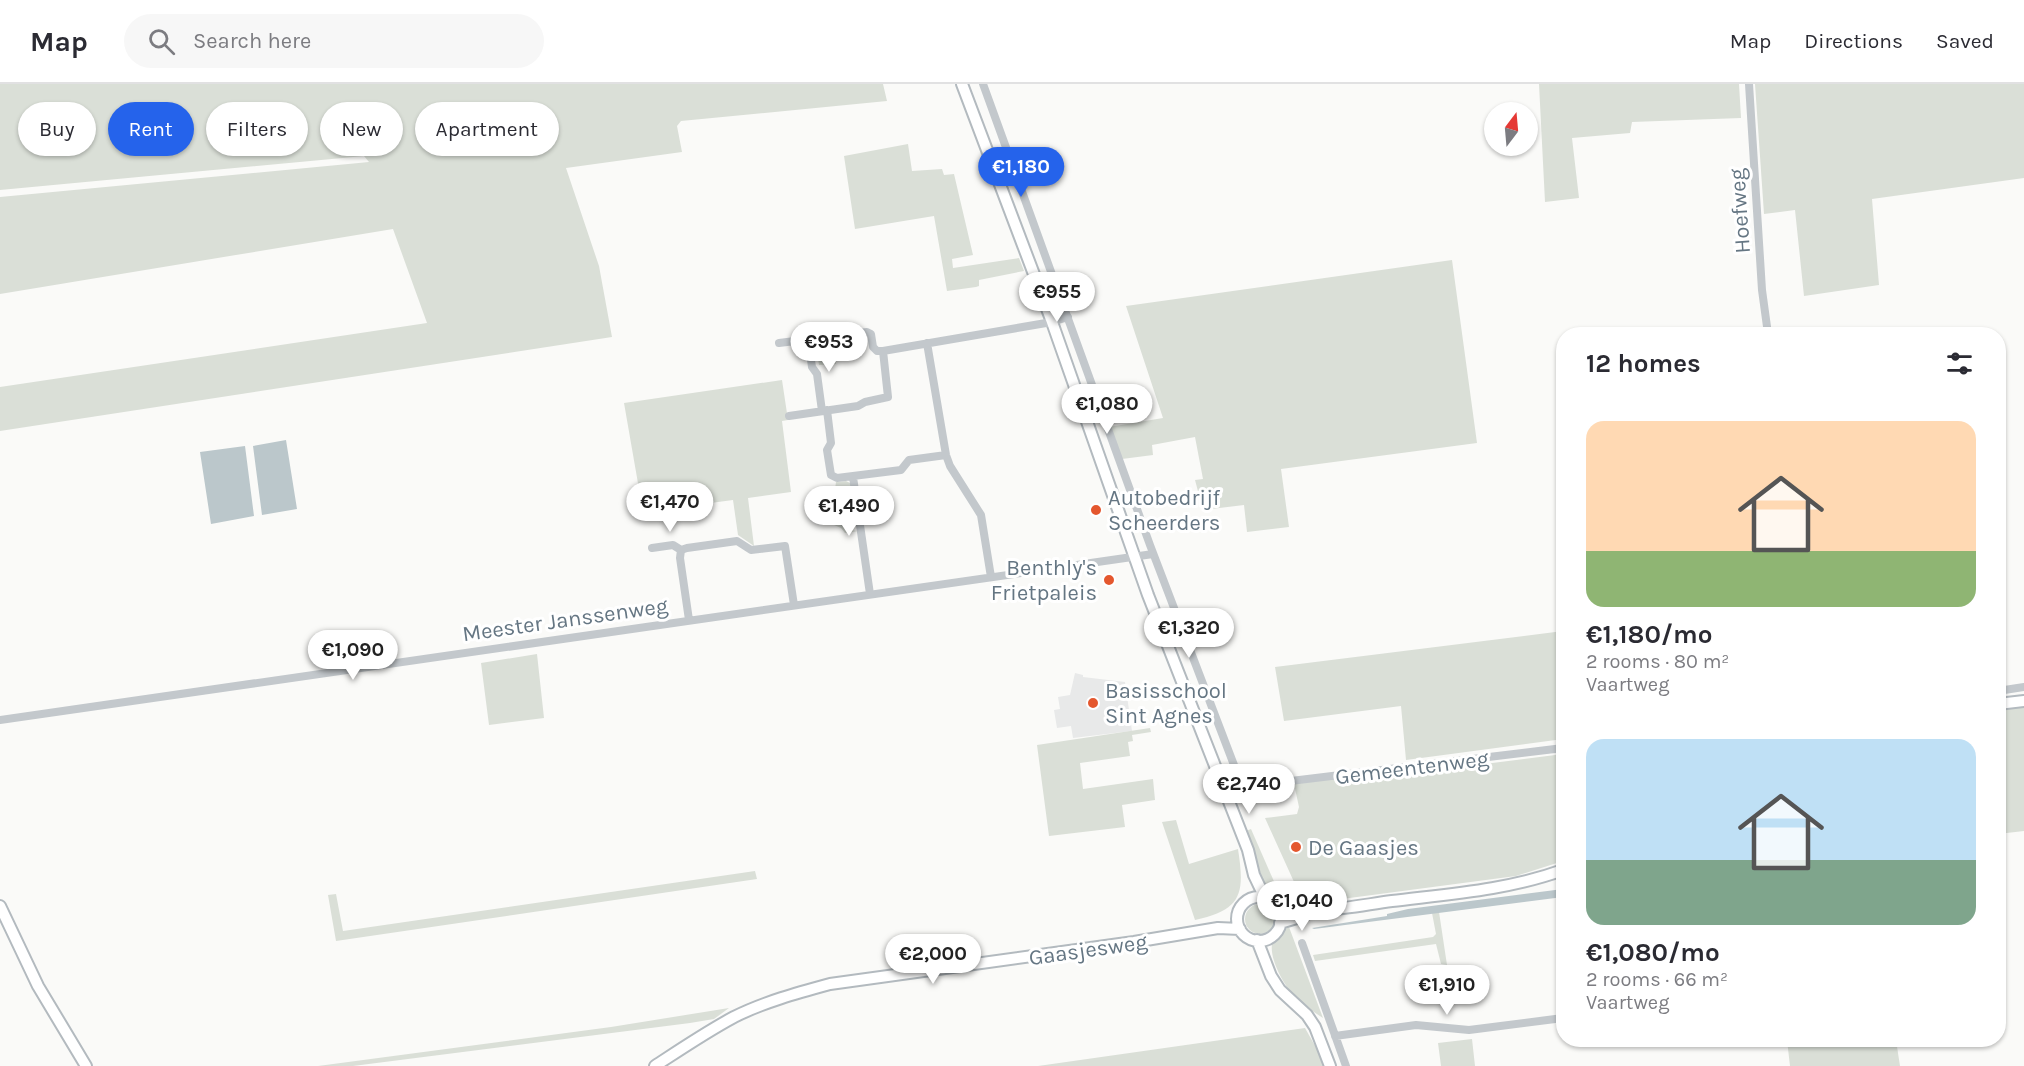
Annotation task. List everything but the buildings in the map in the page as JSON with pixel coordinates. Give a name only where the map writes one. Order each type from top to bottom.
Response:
[{"type":"street","points":[[963,84],[1052,322],[1135,557],[1248,850],[1254,875],[1264,898]]},
{"type":"street","points":[[982,84],[1153,554],[1242,786]]},
{"type":"street","name":"Hoefweg","points":[[1749,84],[1762,290],[1767,327]]},
{"type":"street","points":[[779,343],[867,332],[871,334],[876,351],[883,351],[1052,322],[1068,317]]},
{"type":"street","points":[[808,339],[812,367],[817,374],[831,443],[827,450],[829,471],[833,477],[840,479],[901,470],[909,460],[946,454]]},
{"type":"street","points":[[927,343],[946,454],[950,466],[981,515],[991,578]]},
{"type":"street","points":[[789,416],[858,406],[865,402],[888,398],[883,351]]},
{"type":"street","points":[[853,477],[870,594]]},
{"type":"street","points":[[652,548],[673,545],[681,550],[737,541],[751,550],[785,546],[794,605]]},
{"type":"street","points":[[681,550],[680,558],[689,620]]},
{"type":"street","name":"Meester Janssenweg","points":[[0,720],[1153,554]]},
{"type":"street","points":[[2006,690],[2024,687]]},
{"type":"street","points":[[2006,703],[2024,701]]},
{"type":"street","name":"Gemeentenweg","points":[[1224,789],[1556,749]]},
{"type":"street","points":[[1280,923],[1311,912],[1504,886],[1527,882],[1556,872]]},
{"type":"street","points":[[1251,899],[1254,875]]},
{"type":"street","points":[[1264,898],[1275,904],[1280,923],[1278,929],[1269,938],[1257,940],[1247,937],[1240,929],[1238,916],[1242,906],[1251,899],[1264,898]]},
{"type":"street","points":[[0,906],[38,986],[86,1066]]},
{"type":"street","points":[[1278,909],[1311,912]]},
{"type":"street","name":"Gaasjesweg","points":[[1218,928],[1238,916]]},
{"type":"street","name":"Gaasjesweg","points":[[655,1066],[697,1039],[760,1005],[830,984],[1134,942],[1218,928],[1240,929]]},
{"type":"street","points":[[1266,962],[1269,938]]},
{"type":"street","points":[[1257,940],[1270,976],[1315,1027],[1330,1066]]},
{"type":"street","points":[[1302,943],[1346,1066]]},
{"type":"street","points":[[1322,1045],[1335,1038],[1416,1025],[1469,1030],[1556,1019]]},
{"type":"shaded area","points":[[0,84],[883,84],[887,101],[681,121],[677,126],[682,152],[566,168],[599,266],[612,337],[0,431],[0,387],[427,323],[393,229],[0,294],[0,197],[369,162],[364,156],[0,190]]},
{"type":"shaded area","points":[[1539,84],[1739,84],[1741,118],[1632,122],[1630,133],[1572,138],[1579,198],[1545,202]]},
{"type":"shaded area","points":[[1755,84],[2024,84],[2024,178],[1872,199],[1879,285],[1804,296],[1795,210],[1764,214]]},
{"type":"shaded area","points":[[908,144],[912,171],[942,169],[944,175],[954,174],[973,255],[952,259],[953,268],[1019,258],[1024,271],[979,280],[979,286],[976,287],[947,291],[934,216],[855,229],[844,156]]},
{"type":"shaded area","points":[[1452,260],[1477,443],[1281,469],[1289,527],[1247,532],[1244,505],[1203,510],[1195,480],[1203,479],[1195,437],[1152,445],[1153,455],[1122,459],[1109,427],[1163,418],[1126,306]]},
{"type":"shaded area","points":[[834,343],[836,364],[819,365],[816,344]]},
{"type":"shaded area","points":[[782,380],[788,420],[782,421],[791,492],[748,498],[754,546],[738,535],[733,500],[643,512],[624,403]]},
{"type":"shaded area","points":[[286,440],[297,509],[262,515],[253,446]]},
{"type":"shaded area","points":[[245,446],[254,516],[211,524],[200,452]]},
{"type":"shaded area","points":[[846,481],[852,486],[844,488],[850,530],[858,531],[845,533],[834,525],[830,492],[835,489],[836,482]]},
{"type":"shaded area","points":[[1556,632],[1556,740],[1406,760],[1401,706],[1284,721],[1275,667]]},
{"type":"shaded area","points":[[537,654],[544,718],[489,725],[481,663]]},
{"type":"shaded area","name":"Basisschool Sint Agnes","points":[[1075,673],[1083,677],[1125,682],[1132,731],[1073,738],[1071,726],[1057,728],[1054,710],[1060,709],[1058,697],[1070,695]]},
{"type":"shaded area","points":[[2024,706],[2024,831],[2006,833],[2006,709]]},
{"type":"shaded area","points":[[1150,728],[1151,732],[1132,735],[1133,741],[1128,742],[1130,756],[1080,763],[1083,789],[1153,779],[1155,800],[1122,805],[1125,827],[1049,836],[1037,745]]},
{"type":"shaded area","points":[[1556,755],[1556,863],[1516,876],[1304,904],[1265,818],[1297,814],[1299,807],[1294,784],[1447,764],[1453,768]]},
{"type":"shaded area","points":[[1176,820],[1189,864],[1238,849],[1240,889],[1237,898],[1223,911],[1195,920],[1162,822]]},
{"type":"shaded area","points":[[1251,829],[1276,886],[1283,889],[1292,905],[1281,902],[1265,886],[1246,831]]},
{"type":"shaded area","points":[[755,871],[757,879],[336,941],[328,895],[336,894],[343,931]]},
{"type":"shaded area","points":[[1556,890],[1556,898],[1312,928],[1387,916],[1387,914],[1408,909]]},
{"type":"shaded area","points":[[1260,904],[1271,908],[1275,919],[1271,930],[1260,934],[1249,930],[1245,919],[1249,908]]},
{"type":"shaded area","points":[[1439,912],[1447,965],[1441,964],[1436,944],[1315,961],[1313,955],[1433,937],[1436,934],[1432,913]]},
{"type":"shaded area","points":[[1289,927],[1323,1018],[1302,1004],[1292,993],[1282,979],[1274,961],[1272,945],[1274,939]]},
{"type":"shaded area","points":[[729,1008],[714,1019],[690,1023],[353,1066],[318,1066],[611,1027]]},
{"type":"shaded area","points":[[1305,1028],[1324,1066],[1038,1066]]},
{"type":"shaded area","points":[[1472,1039],[1475,1066],[1441,1066],[1438,1043]]},
{"type":"shaded area","points":[[1788,1047],[1897,1047],[1900,1066],[1790,1066]]},
{"type":"place","name":"Autobedrijf Scheerders","points":[[1096,510]]},
{"type":"place","name":"Benthly's Frietpaleis","points":[[1109,580]]},
{"type":"place","name":"Basisschool Sint Agnes","points":[[1093,703]]},
{"type":"place","name":"De Gaasjes","points":[[1296,847]]}]
